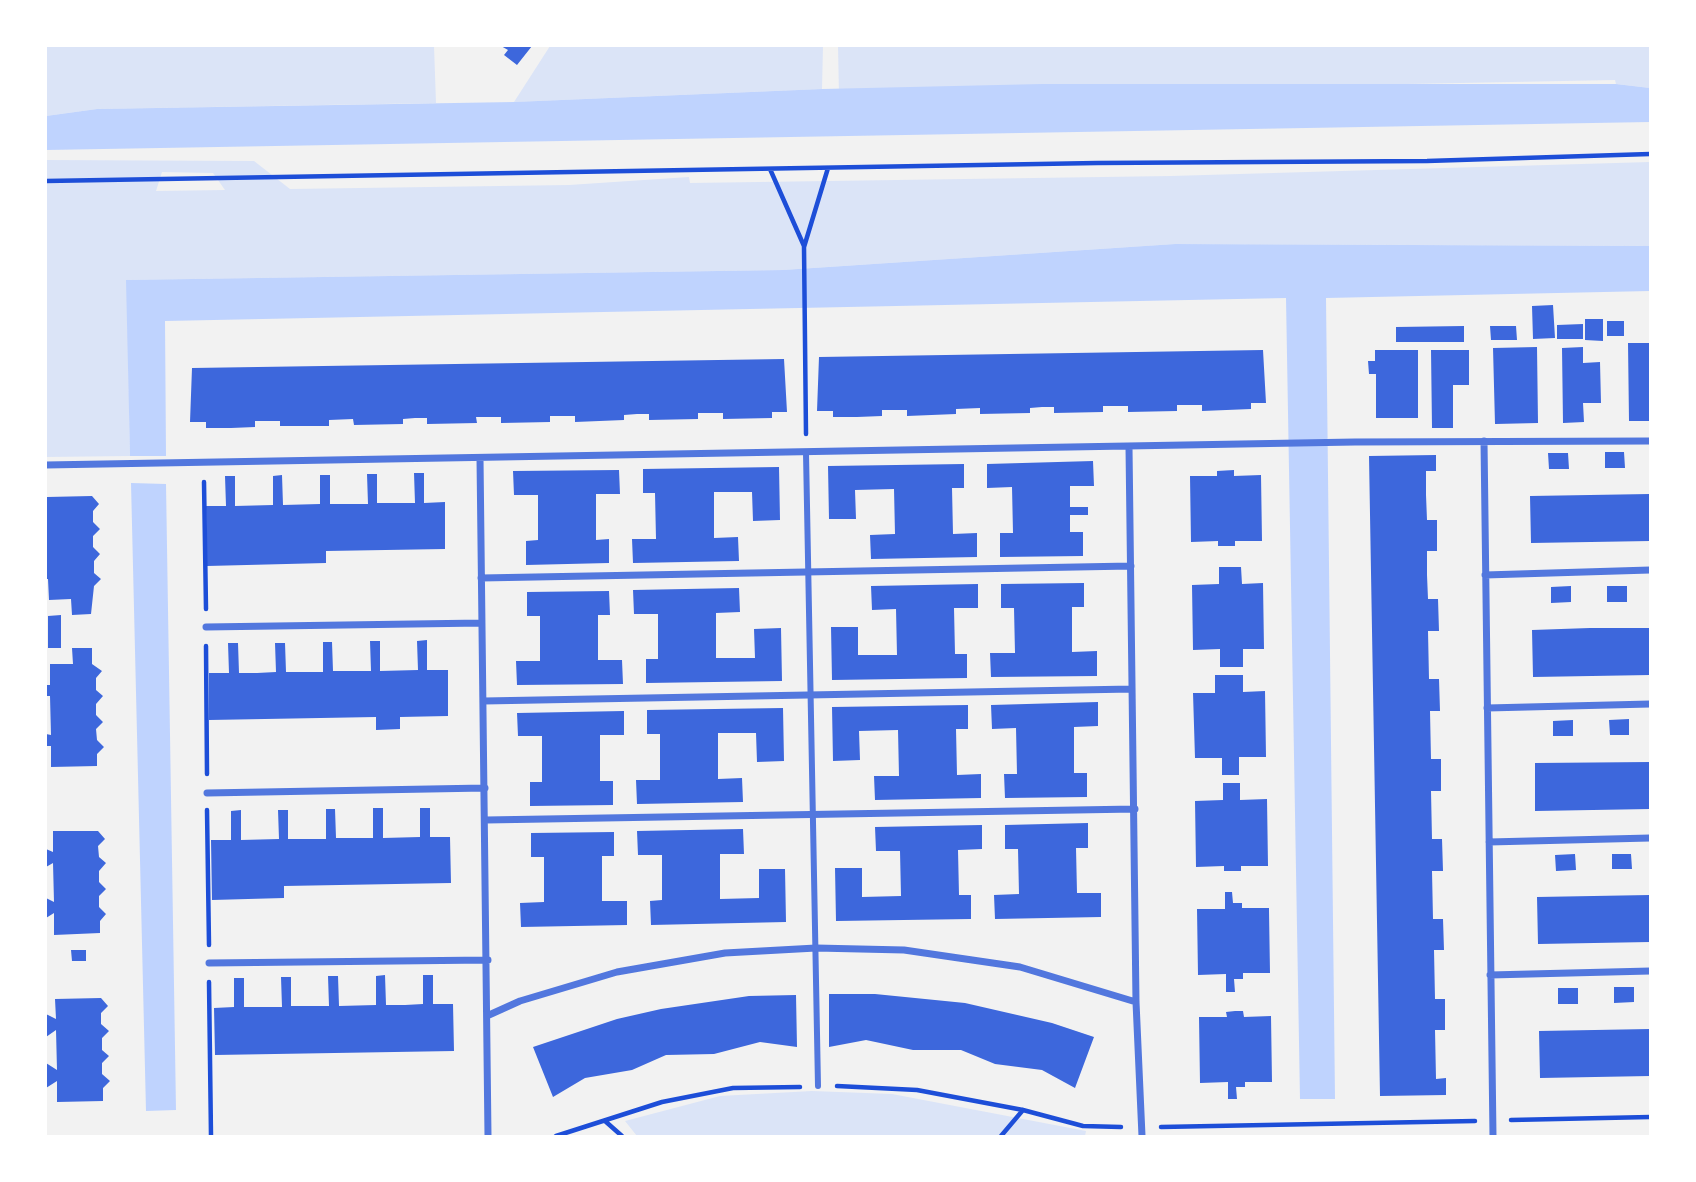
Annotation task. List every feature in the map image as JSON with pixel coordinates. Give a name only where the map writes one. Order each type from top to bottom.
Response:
[{"type":"street","points":[[46,465],[1355,442],[1650,440]]},
{"type":"street","points":[[1484,441],[1493,1136]]},
{"type":"street","points":[[1129,447],[1136,1002],[1141,1132]]},
{"type":"street","points":[[806,453],[817,1086]]},
{"type":"street","points":[[480,458],[489,1015],[488,1136]]},
{"type":"street","points":[[481,578],[1131,566]]},
{"type":"street","points":[[1485,575],[1650,570]]},
{"type":"street","points":[[206,627],[482,623]]},
{"type":"street","points":[[484,701],[1132,689]]},
{"type":"street","points":[[1487,708],[1650,704]]},
{"type":"street","points":[[207,793],[485,788]]},
{"type":"street","points":[[486,820],[1135,809]]},
{"type":"street","points":[[1489,842],[1650,838]]},
{"type":"street","points":[[489,1015],[520,1001],[617,972],[725,953],[816,948],[904,950],[1020,967],[1136,1002]]},
{"type":"street","points":[[209,963],[488,960]]},
{"type":"street","points":[[1490,975],[1650,971]]},
{"type":"path","points":[[46,181],[1427,161],[1650,154]]},
{"type":"path","points":[[806,453],[804,247],[828,168]]},
{"type":"path","points":[[770,169],[804,247]]},
{"type":"path","points":[[556,1136],[662,1102],[733,1088],[817,1086],[917,1090],[1023,1110],[1083,1126],[1141,1132],[1650,1117]]},
{"type":"path","points":[[1001,1136],[1023,1110]]},
{"type":"path","points":[[605,1121],[622,1136]]},
{"type":"shaded area","points":[[46,46],[434,46],[436,103],[97,109],[46,116]]},
{"type":"shaded area","points":[[550,46],[823,46],[822,89],[514,102]]},
{"type":"shaded area","points":[[838,46],[1650,46],[1650,88],[1616,84],[1615,80],[839,95]]},
{"type":"shaded area","points":[[46,160],[254,161],[290,189],[569,185],[689,177],[690,183],[1171,176],[1650,162],[1650,246],[1175,244],[783,270],[127,280],[130,456],[46,457]],"holes":[[[162,172],[213,173],[225,190],[156,191]]]},
{"type":"shaded area","points":[[812,1091],[892,1094],[1086,1131],[1085,1136],[637,1136],[625,1121],[720,1096]]},
{"type":"water","points":[[1042,84],[1616,84],[1650,88],[1650,122],[46,150],[46,116],[97,109],[514,102],[822,89]]},
{"type":"water","points":[[1175,244],[1650,246],[1650,291],[1326,298],[1335,1099],[1300,1099],[1286,298],[165,321],[166,456],[130,456],[126,280],[783,270]]},
{"type":"water","points":[[131,483],[166,484],[176,1110],[146,1111]]},
{"type":"building","points":[[501,46],[532,46],[517,65],[504,55],[508,50]]},
{"type":"building","points":[[1553,305],[1555,338],[1533,339],[1532,306]]},
{"type":"building","points":[[1585,319],[1603,319],[1603,341],[1585,340]]},
{"type":"building","points":[[1607,321],[1624,321],[1624,336],[1607,336]]},
{"type":"building","points":[[1583,324],[1583,339],[1557,339],[1557,325]]},
{"type":"building","points":[[1464,326],[1464,342],[1396,342],[1396,327]]},
{"type":"building","points":[[1490,326],[1516,326],[1517,340],[1491,340]]},
{"type":"building","points":[[1628,343],[1650,343],[1650,421],[1629,421]]},
{"type":"building","points":[[1537,347],[1538,423],[1495,424],[1493,348]]},
{"type":"building","points":[[1583,347],[1583,363],[1600,362],[1601,403],[1583,403],[1584,422],[1563,423],[1562,348]]},
{"type":"building","points":[[1263,350],[1266,403],[1251,403],[1251,409],[1202,411],[1202,405],[1177,405],[1177,411],[1128,412],[1128,406],[1103,406],[1103,412],[1054,413],[1054,407],[1042,407],[1030,408],[1030,413],[980,414],[980,408],[956,409],[956,414],[907,416],[907,410],[882,410],[882,416],[857,417],[833,417],[833,411],[817,411],[819,357]]},
{"type":"building","points":[[1375,350],[1418,350],[1418,418],[1376,418],[1376,374],[1369,374],[1368,361],[1375,361]]},
{"type":"building","points":[[1431,350],[1469,350],[1469,385],[1453,385],[1453,428],[1432,428]]},
{"type":"building","points":[[784,359],[787,412],[772,412],[772,418],[723,419],[723,413],[698,413],[698,419],[649,420],[649,414],[637,414],[624,415],[624,420],[575,422],[575,416],[550,416],[550,422],[501,423],[501,417],[476,417],[477,423],[427,424],[427,418],[415,418],[403,419],[403,424],[354,425],[353,419],[329,420],[329,426],[280,426],[280,421],[255,421],[255,427],[231,428],[206,428],[206,422],[190,422],[192,368]]},
{"type":"building","points":[[1605,452],[1624,452],[1625,468],[1605,468]]},
{"type":"building","points":[[1548,453],[1568,453],[1569,469],[1549,469]]},
{"type":"building","points":[[1436,455],[1436,471],[1426,471],[1427,520],[1437,520],[1437,551],[1427,551],[1427,575],[1428,599],[1438,599],[1439,631],[1428,631],[1429,679],[1439,679],[1440,711],[1430,711],[1431,759],[1441,759],[1441,791],[1431,791],[1432,839],[1442,839],[1443,871],[1432,871],[1433,919],[1443,919],[1444,950],[1434,950],[1435,999],[1445,999],[1445,1030],[1435,1030],[1436,1079],[1446,1078],[1446,1095],[1380,1096],[1369,456]]},
{"type":"building","points":[[1093,461],[1094,486],[1070,486],[1070,507],[1088,507],[1088,515],[1070,515],[1070,532],[1083,532],[1083,556],[1000,557],[1000,533],[1013,533],[1012,487],[987,488],[987,464]]},
{"type":"building","points":[[964,464],[964,488],[952,488],[953,534],[977,533],[977,557],[871,559],[870,535],[895,534],[894,489],[855,490],[856,519],[829,519],[828,466]]},
{"type":"building","points":[[779,467],[780,520],[753,521],[752,492],[714,492],[714,538],[738,537],[739,561],[633,563],[632,539],[656,539],[655,493],[643,493],[643,469]]},
{"type":"building","points":[[619,470],[620,494],[596,494],[596,540],[609,539],[609,563],[526,565],[526,541],[538,540],[538,495],[514,495],[513,471]]},
{"type":"building","points":[[1234,470],[1234,476],[1261,475],[1262,541],[1235,541],[1235,546],[1218,546],[1218,541],[1191,542],[1190,476],[1217,476],[1217,471]]},
{"type":"building","points":[[414,473],[424,473],[424,503],[445,502],[445,549],[326,551],[326,563],[207,566],[206,506],[226,506],[225,476],[235,476],[235,506],[273,505],[273,476],[282,475],[283,505],[320,504],[320,475],[330,475],[330,504],[368,504],[367,474],[377,474],[377,503],[415,503]]},
{"type":"building","points":[[1650,494],[1650,541],[1531,543],[1530,496]]},
{"type":"building","points":[[92,496],[99,504],[93,511],[93,522],[100,529],[93,536],[93,547],[100,554],[94,561],[94,573],[101,579],[94,586],[91,614],[72,615],[71,599],[49,600],[46,579],[47,497]]},
{"type":"building","points":[[1219,567],[1241,567],[1242,584],[1263,583],[1264,649],[1243,649],[1243,667],[1220,667],[1220,649],[1193,650],[1192,585],[1219,584]]},
{"type":"building","points":[[1084,583],[1084,607],[1072,607],[1072,652],[1097,651],[1097,676],[991,677],[990,653],[1015,653],[1014,608],[1001,608],[1001,584]]},
{"type":"building","points":[[978,584],[978,608],[954,608],[955,654],[967,654],[967,678],[832,680],[831,627],[858,627],[858,655],[897,655],[896,609],[872,610],[871,586]]},
{"type":"building","points":[[1571,586],[1571,602],[1551,603],[1551,587]]},
{"type":"building","points":[[1607,586],[1627,586],[1627,602],[1607,602]]},
{"type":"building","points":[[739,588],[740,612],[716,613],[716,658],[755,658],[754,629],[781,628],[782,681],[646,683],[646,659],[658,659],[658,614],[634,614],[633,590]]},
{"type":"building","points":[[609,591],[610,615],[598,615],[598,660],[622,660],[623,684],[517,685],[516,661],[540,661],[540,616],[527,616],[527,592]]},
{"type":"building","points":[[61,615],[61,648],[48,648],[48,616]]},
{"type":"building","points":[[1650,628],[1650,675],[1533,677],[1532,630]]},
{"type":"building","points":[[427,640],[427,670],[448,670],[448,716],[400,717],[400,729],[376,730],[376,717],[209,720],[209,673],[229,673],[228,643],[238,643],[239,673],[257,673],[276,672],[275,643],[285,643],[286,672],[323,672],[323,642],[332,642],[333,671],[371,671],[370,641],[380,641],[380,671],[418,670],[417,641]]},
{"type":"building","points":[[72,648],[92,648],[92,664],[102,671],[96,678],[96,690],[103,696],[96,704],[96,715],[103,722],[96,729],[97,740],[104,747],[97,754],[97,766],[51,767],[51,746],[46,746],[46,734],[51,735],[50,696],[46,696],[46,685],[50,685],[50,664],[73,664]]},
{"type":"building","points":[[1215,675],[1243,675],[1243,692],[1265,691],[1266,757],[1239,757],[1239,775],[1222,775],[1222,758],[1195,758],[1193,693],[1215,693]]},
{"type":"building","points":[[1098,702],[1098,726],[1074,727],[1074,773],[1087,773],[1087,797],[1005,798],[1004,774],[1017,774],[1016,728],[992,729],[991,705]]},
{"type":"building","points":[[968,705],[968,729],[956,729],[957,775],[981,774],[981,798],[875,800],[874,776],[899,776],[898,730],[859,731],[860,760],[833,761],[832,707]]},
{"type":"building","points":[[783,708],[784,761],[757,762],[756,733],[718,733],[718,779],[742,778],[743,802],[637,804],[636,780],[660,780],[660,734],[647,734],[647,710]]},
{"type":"building","points":[[624,711],[624,735],[600,735],[600,781],[613,781],[613,805],[530,806],[530,782],[542,782],[542,736],[518,736],[517,713]]},
{"type":"building","points":[[1629,719],[1629,735],[1610,735],[1609,720]]},
{"type":"building","points":[[1573,720],[1573,736],[1553,736],[1553,721]]},
{"type":"building","points":[[1650,762],[1650,809],[1535,811],[1535,763]]},
{"type":"building","points":[[1223,783],[1240,783],[1240,800],[1267,799],[1268,866],[1241,866],[1241,871],[1224,871],[1224,866],[1196,867],[1195,801],[1223,800]]},
{"type":"building","points":[[373,808],[383,808],[383,838],[420,837],[420,808],[430,808],[430,837],[450,837],[451,883],[284,886],[284,898],[212,900],[211,840],[231,840],[231,811],[241,810],[241,840],[279,839],[278,810],[288,810],[288,839],[326,839],[326,809],[335,809],[336,838],[373,838]]},
{"type":"building","points":[[1088,823],[1088,848],[1076,848],[1077,893],[1101,893],[1101,917],[995,919],[994,895],[1019,894],[1018,849],[1005,849],[1005,825]]},
{"type":"building","points":[[982,825],[982,849],[958,850],[959,895],[971,895],[971,919],[836,921],[835,868],[862,868],[862,897],[901,896],[900,851],[876,851],[875,827]]},
{"type":"building","points":[[743,829],[744,854],[720,854],[720,899],[759,898],[759,869],[785,869],[786,922],[651,925],[650,901],[662,900],[662,855],[638,855],[637,831]]},
{"type":"building","points":[[53,831],[98,831],[105,839],[98,846],[99,857],[106,863],[99,871],[99,882],[106,889],[99,896],[99,907],[106,914],[100,921],[100,933],[54,935],[54,913],[46,918],[46,898],[54,902],[53,863],[46,867],[46,849],[53,852]]},
{"type":"building","points":[[614,832],[614,856],[602,856],[602,901],[627,901],[627,925],[521,927],[520,903],[544,902],[544,857],[531,857],[531,833]]},
{"type":"building","points":[[1575,854],[1576,870],[1556,871],[1555,855]]},
{"type":"building","points":[[1612,854],[1631,854],[1632,869],[1612,869]]},
{"type":"building","points":[[1225,892],[1232,892],[1233,903],[1242,903],[1242,908],[1269,908],[1270,973],[1243,973],[1243,979],[1234,979],[1235,992],[1226,992],[1226,974],[1198,975],[1197,909],[1225,909]]},
{"type":"building","points":[[1650,895],[1650,942],[1538,944],[1537,897]]},
{"type":"building","points":[[71,950],[86,950],[86,961],[72,961]]},
{"type":"building","points":[[385,975],[386,1005],[405,1005],[423,1004],[423,975],[433,975],[433,1004],[453,1004],[454,1051],[215,1055],[214,1008],[234,1007],[234,978],[244,978],[244,1007],[282,1007],[281,977],[291,977],[291,1006],[329,1006],[328,976],[338,976],[339,1006],[376,1005],[376,976]]},
{"type":"building","points":[[1614,987],[1634,987],[1634,1002],[1614,1003]]},
{"type":"building","points":[[1558,988],[1578,988],[1578,1004],[1558,1004]]},
{"type":"building","points":[[829,994],[875,994],[965,1003],[1052,1023],[1094,1037],[1075,1088],[1042,1070],[995,1064],[961,1050],[913,1050],[866,1040],[829,1047]]},
{"type":"building","points":[[796,995],[797,1047],[760,1042],[714,1054],[666,1055],[632,1070],[585,1078],[553,1097],[533,1047],[617,1019],[661,1009],[749,996]]},
{"type":"building","points":[[101,998],[108,1006],[101,1013],[101,1024],[109,1031],[102,1038],[102,1050],[109,1056],[102,1063],[102,1074],[110,1081],[103,1088],[103,1101],[57,1102],[57,1081],[46,1088],[46,1063],[57,1070],[56,1030],[46,1037],[46,1014],[56,1019],[55,999]]},
{"type":"building","points":[[1243,1011],[1244,1017],[1271,1016],[1272,1082],[1245,1082],[1245,1087],[1236,1087],[1237,1099],[1228,1099],[1228,1082],[1200,1083],[1199,1017],[1227,1017],[1226,1012]]},
{"type":"building","points":[[1650,1029],[1650,1076],[1540,1078],[1539,1031]]}]
